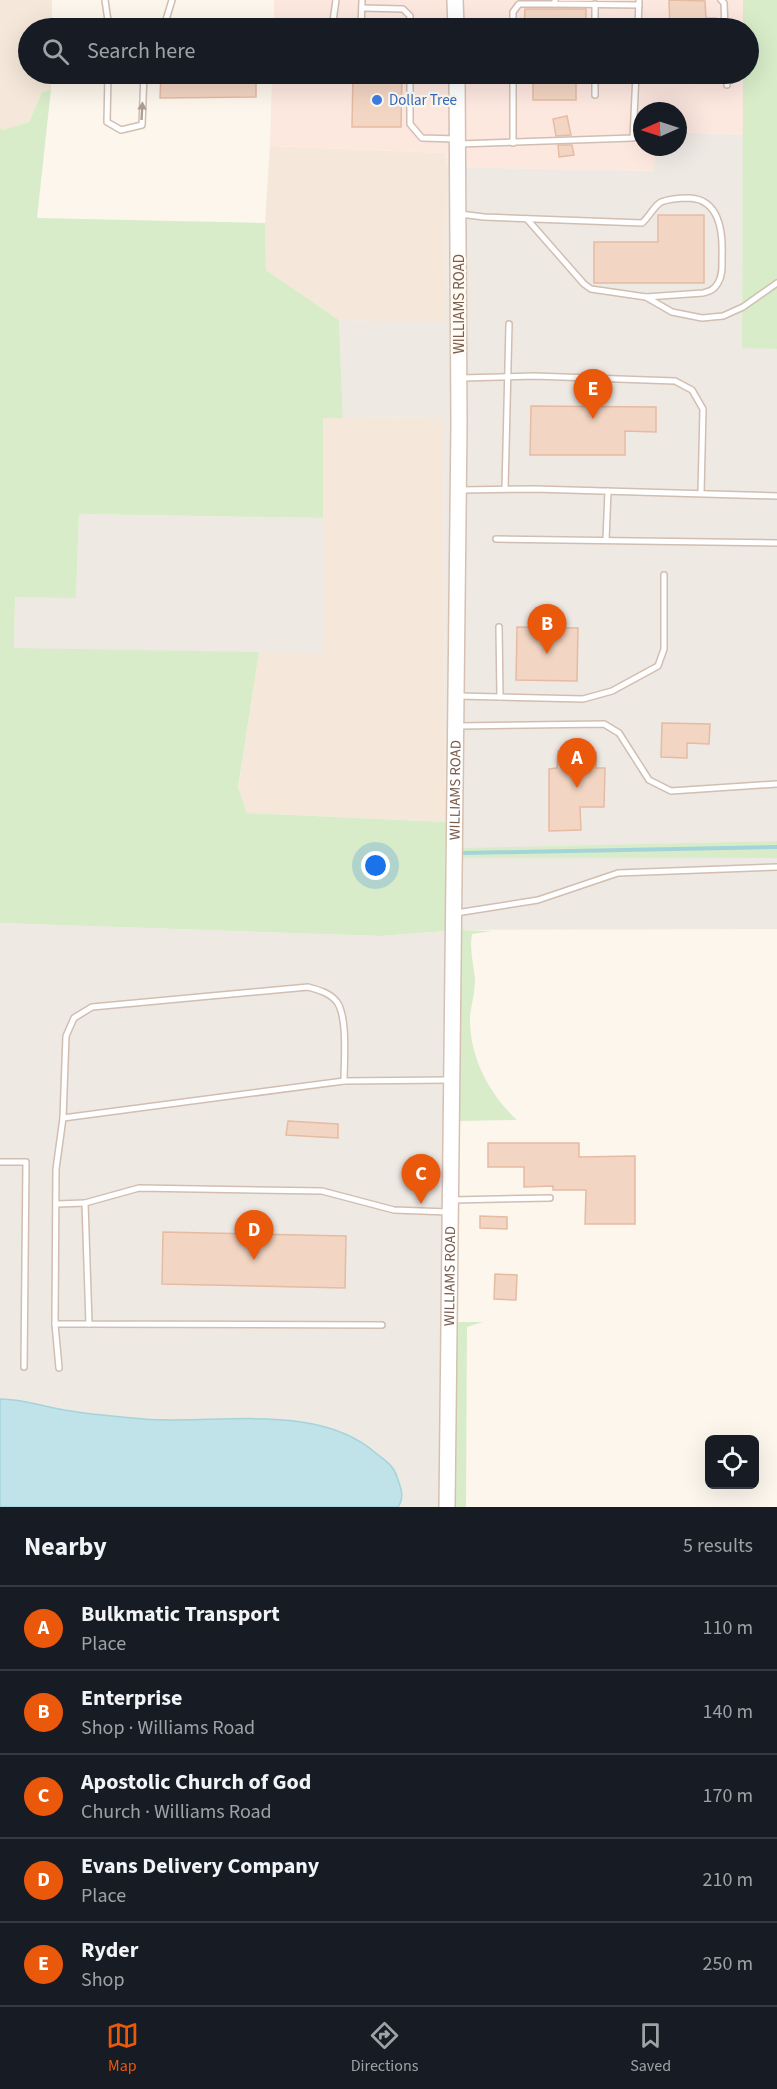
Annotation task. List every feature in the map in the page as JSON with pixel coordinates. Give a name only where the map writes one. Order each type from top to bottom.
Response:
[{"type":"main road","points":[[455,0],[456,18]]},
{"type":"main road","name":"WILLIAMS ROAD","points":[[447,1507],[459,490],[457,84]]},
{"type":"lane","points":[[105,0],[108,18]]},
{"type":"lane","points":[[167,18],[172,0]]},
{"type":"lane","points":[[333,18],[336,0]]},
{"type":"lane","points":[[362,0],[362,18]]},
{"type":"lane","points":[[721,0],[724,3],[725,18]]},
{"type":"lane","points":[[513,18],[513,12],[519,4],[639,2],[638,18]]},
{"type":"lane","points":[[595,4],[595,18]]},
{"type":"lane","points":[[362,9],[403,9],[410,18]]},
{"type":"lane","points":[[108,84],[107,122],[121,130],[142,125],[144,84]]},
{"type":"lane","points":[[410,84],[410,124],[422,138],[458,142],[513,143],[633,138],[636,84]]},
{"type":"lane","points":[[513,84],[513,143]]},
{"type":"lane","points":[[595,84],[595,95]]},
{"type":"lane","points":[[458,213],[484,217],[642,223],[660,203],[681,198],[697,198],[716,212],[720,223],[721,276],[712,291],[703,293],[646,297],[591,289],[527,219]]},
{"type":"lane","points":[[646,297],[672,312],[702,318],[723,316],[743,307],[777,283]]},
{"type":"lane","points":[[505,489],[509,324]]},
{"type":"lane","points":[[459,378],[534,376],[675,381],[692,390],[702,409],[701,493]]},
{"type":"lane","points":[[459,490],[505,489],[777,496]]},
{"type":"lane","points":[[606,540],[608,491]]},
{"type":"lane","points":[[496,539],[777,543]]},
{"type":"lane","points":[[457,696],[583,699],[612,691],[658,666],[664,649],[664,575]]},
{"type":"lane","points":[[499,627],[500,697]]},
{"type":"lane","points":[[456,726],[604,724],[619,733],[649,780],[670,791],[777,784]]},
{"type":"lane","points":[[454,913],[538,900],[618,873],[777,867]]},
{"type":"lane","points":[[59,1368],[55,1324],[56,1169],[63,1118],[66,1036],[74,1018],[92,1007],[308,987],[322,990],[337,1003],[344,1027],[344,1081]]},
{"type":"lane","points":[[63,1118],[344,1081],[452,1080]]},
{"type":"lane","points":[[0,1162],[26,1162],[24,1367]]},
{"type":"lane","points":[[56,1204],[85,1203],[139,1188],[322,1191],[394,1210],[550,1198]]},
{"type":"lane","points":[[85,1203],[89,1324]]},
{"type":"lane","points":[[55,1324],[382,1325]]},
{"type":"shaded area","points":[[0,0],[52,0],[52,18],[18,18],[18,84],[51,84],[51,89],[42,92],[29,122],[2,130],[0,127]]},
{"type":"shaded area","points":[[274,0],[743,0],[743,18],[274,18]]},
{"type":"shaded area","points":[[272,84],[743,84],[743,135],[687,132],[687,102],[633,102],[633,156],[655,156],[655,171],[447,167],[445,153],[270,146]]},
{"type":"shaded area","points":[[687,132],[743,135],[742,347],[777,349],[777,841],[445,849],[444,417],[343,418],[339,320],[446,322],[447,167],[654,171],[655,156],[687,156]]},
{"type":"shaded area","points":[[270,146],[445,153],[447,167],[446,323],[339,320],[266,270],[265,223]]},
{"type":"shaded area","points":[[444,417],[445,822],[247,813],[238,789],[259,652],[323,652],[323,418]]},
{"type":"shaded area","points":[[79,514],[323,518],[323,653],[14,649],[15,597],[76,597]]},
{"type":"shaded area","points":[[461,858],[777,858],[777,929],[459,930]]},
{"type":"shaded area","points":[[0,923],[381,936],[459,930],[456,1507],[0,1507]]},
{"type":"green space","points":[[743,0],[777,0],[777,349],[742,348],[743,84],[759,84],[759,18],[743,18]]},
{"type":"green space","points":[[51,89],[37,218],[265,223],[266,270],[339,320],[343,418],[323,418],[323,518],[79,514],[76,598],[15,597],[14,648],[259,652],[238,788],[247,813],[445,822],[446,931],[381,936],[0,923],[0,127],[2,130],[29,122],[42,92]]},
{"type":"green space","points":[[777,841],[777,858],[461,858],[461,848]]},
{"type":"green space","points":[[459,930],[492,931],[472,934],[471,952],[475,980],[470,1017],[471,1032],[477,1060],[483,1073],[498,1098],[517,1120],[458,1121]]},
{"type":"green space","points":[[457,1322],[483,1322],[467,1327],[466,1507],[456,1507]]},
{"type":"water","points":[[0,1399],[18,1400],[62,1410],[144,1419],[265,1419],[296,1421],[326,1427],[353,1438],[389,1464],[396,1473],[400,1485],[401,1500],[398,1507],[0,1507]]},
{"type":"building","points":[[669,0],[705,1],[706,18],[670,18]]},
{"type":"building","points":[[525,9],[586,9],[586,18],[525,18]]},
{"type":"building","points":[[161,84],[256,84],[256,97],[160,98]]},
{"type":"building","name":"Dollar Tree","points":[[353,84],[402,84],[401,127],[352,127]]},
{"type":"building","points":[[533,84],[576,84],[576,100],[533,100]]},
{"type":"building","points":[[567,116],[571,135],[556,136],[553,119]]},
{"type":"building","points":[[558,145],[572,145],[574,155],[559,157]]},
{"type":"building","points":[[658,215],[704,215],[704,283],[594,283],[594,242],[658,242]]},
{"type":"building","points":[[531,406],[656,407],[656,432],[625,431],[625,455],[530,455]]},
{"type":"building","points":[[517,627],[578,628],[577,681],[516,680]]},
{"type":"building","points":[[662,723],[710,724],[709,744],[687,743],[687,758],[661,757]]},
{"type":"building","points":[[558,751],[596,752],[596,768],[605,768],[604,807],[580,807],[581,830],[549,831],[549,769],[557,768]]},
{"type":"building","points":[[288,1121],[338,1124],[338,1138],[286,1135]]},
{"type":"building","points":[[488,1143],[579,1143],[579,1157],[635,1156],[635,1224],[585,1224],[586,1190],[553,1190],[553,1186],[524,1187],[524,1167],[488,1167]]},
{"type":"building","points":[[480,1216],[507,1217],[507,1229],[480,1228]]},
{"type":"building","points":[[163,1232],[346,1236],[345,1288],[162,1284]]},
{"type":"building","points":[[495,1274],[517,1275],[516,1300],[494,1299]]},
{"type":"waterway","points":[[464,853],[777,847]]},
{"type":"place","name":"Dollar Tree","points":[[377,100]]},
{"type":"place","name":"Ryder","points":[[593,419]]},
{"type":"place","name":"Enterprise","points":[[547,654]]},
{"type":"place","name":"Bulkmatic Transport","points":[[577,788]]},
{"type":"place","name":"Apostolic Church of God","points":[[421,1204]]},
{"type":"place","name":"Evans Delivery Company","points":[[254,1260]]}]
